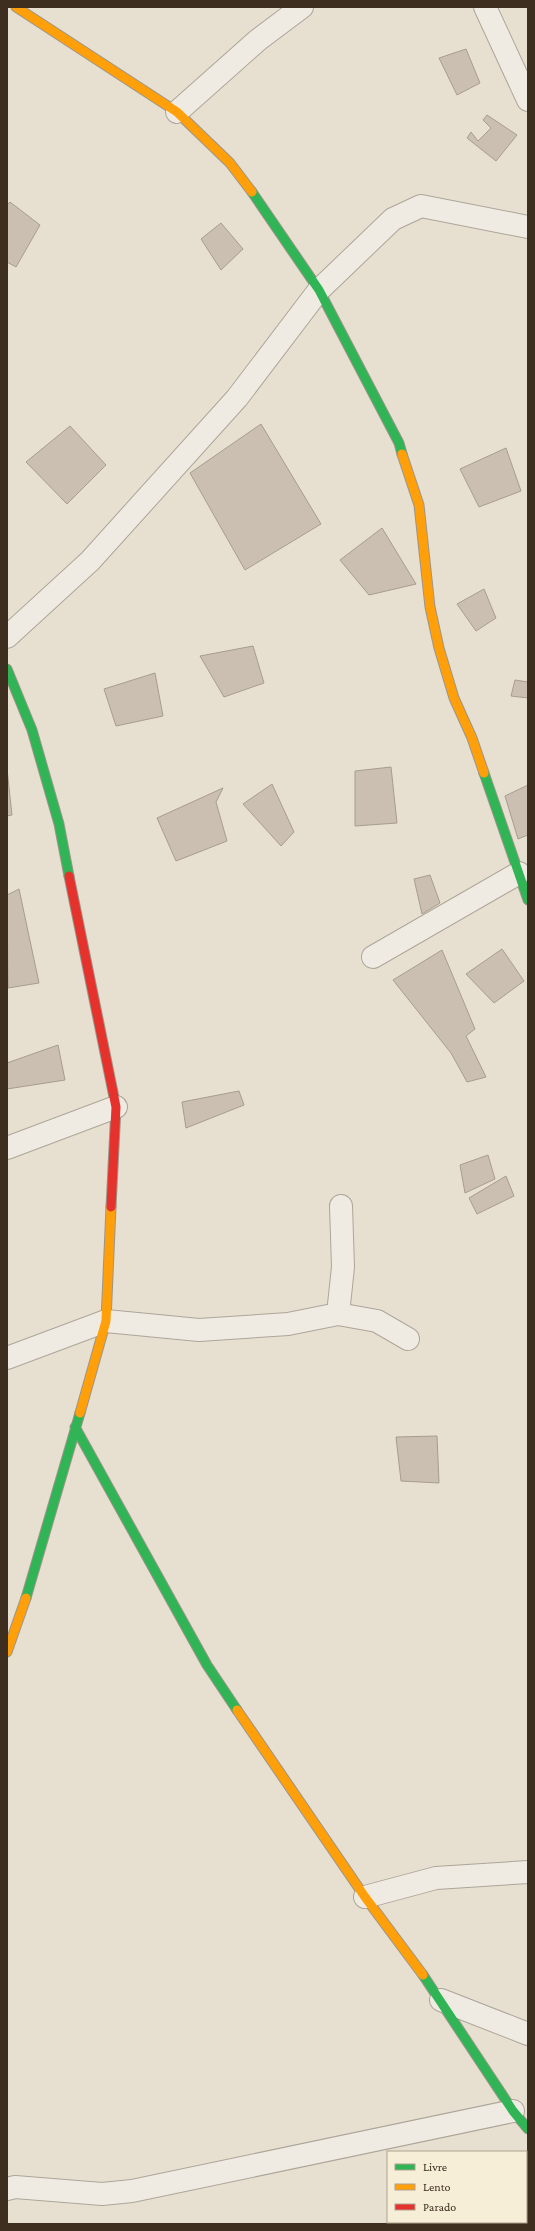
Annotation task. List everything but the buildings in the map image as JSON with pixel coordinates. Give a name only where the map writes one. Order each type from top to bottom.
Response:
[{"type":"street","points":[[16,7],[177,112],[230,163],[263,206],[319,290],[399,443],[419,505],[430,607],[439,648],[454,698],[472,738],[528,900]]},
{"type":"street","points":[[177,112],[258,40],[302,7]]},
{"type":"street","points":[[485,7],[528,100]]},
{"type":"street","points":[[7,637],[90,561],[232,404],[319,290],[393,219],[421,206],[528,227]]},
{"type":"street","points":[[7,669],[32,730],[59,824],[116,1107],[106,1321],[33,1578],[7,1652]]},
{"type":"street","points":[[373,957],[519,873]]},
{"type":"street","points":[[7,1148],[116,1107]]},
{"type":"street","points":[[338,1314],[343,1267],[341,1206]]},
{"type":"street","points":[[7,1358],[106,1321],[199,1330],[288,1324],[338,1314],[377,1321],[408,1339]]},
{"type":"street","points":[[75,1426],[207,1665],[365,1897],[441,2000],[513,2111],[528,2129]]},
{"type":"street","points":[[365,1897],[436,1878],[528,1872]]},
{"type":"street","points":[[441,2000],[528,2034]]},
{"type":"street","points":[[7,2189],[15,2187],[102,2194],[132,2190],[393,2144],[513,2111]]},
{"type":"traffic: fast","points":[[252,192],[319,290],[399,443],[402,454]]},
{"type":"traffic: fast","points":[[7,669],[32,730],[59,824],[69,876]]},
{"type":"traffic: fast","points":[[484,773],[528,900]]},
{"type":"traffic: fast","points":[[26,1598],[80,1413]]},
{"type":"traffic: fast","points":[[75,1427],[207,1665],[237,1710]]},
{"type":"traffic: fast","points":[[423,1975],[513,2111],[528,2129]]},
{"type":"traffic: slow","points":[[16,7],[177,112],[230,163],[252,192]]},
{"type":"traffic: slow","points":[[402,454],[419,505],[430,607],[439,648],[454,698],[472,738],[484,773]]},
{"type":"traffic: slow","points":[[80,1413],[106,1321],[111,1207]]},
{"type":"traffic: slow","points":[[7,1652],[26,1598]]},
{"type":"traffic: slow","points":[[237,1710],[365,1897],[423,1975]]},
{"type":"traffic: jam","points":[[69,876],[116,1107],[111,1207]]}]
